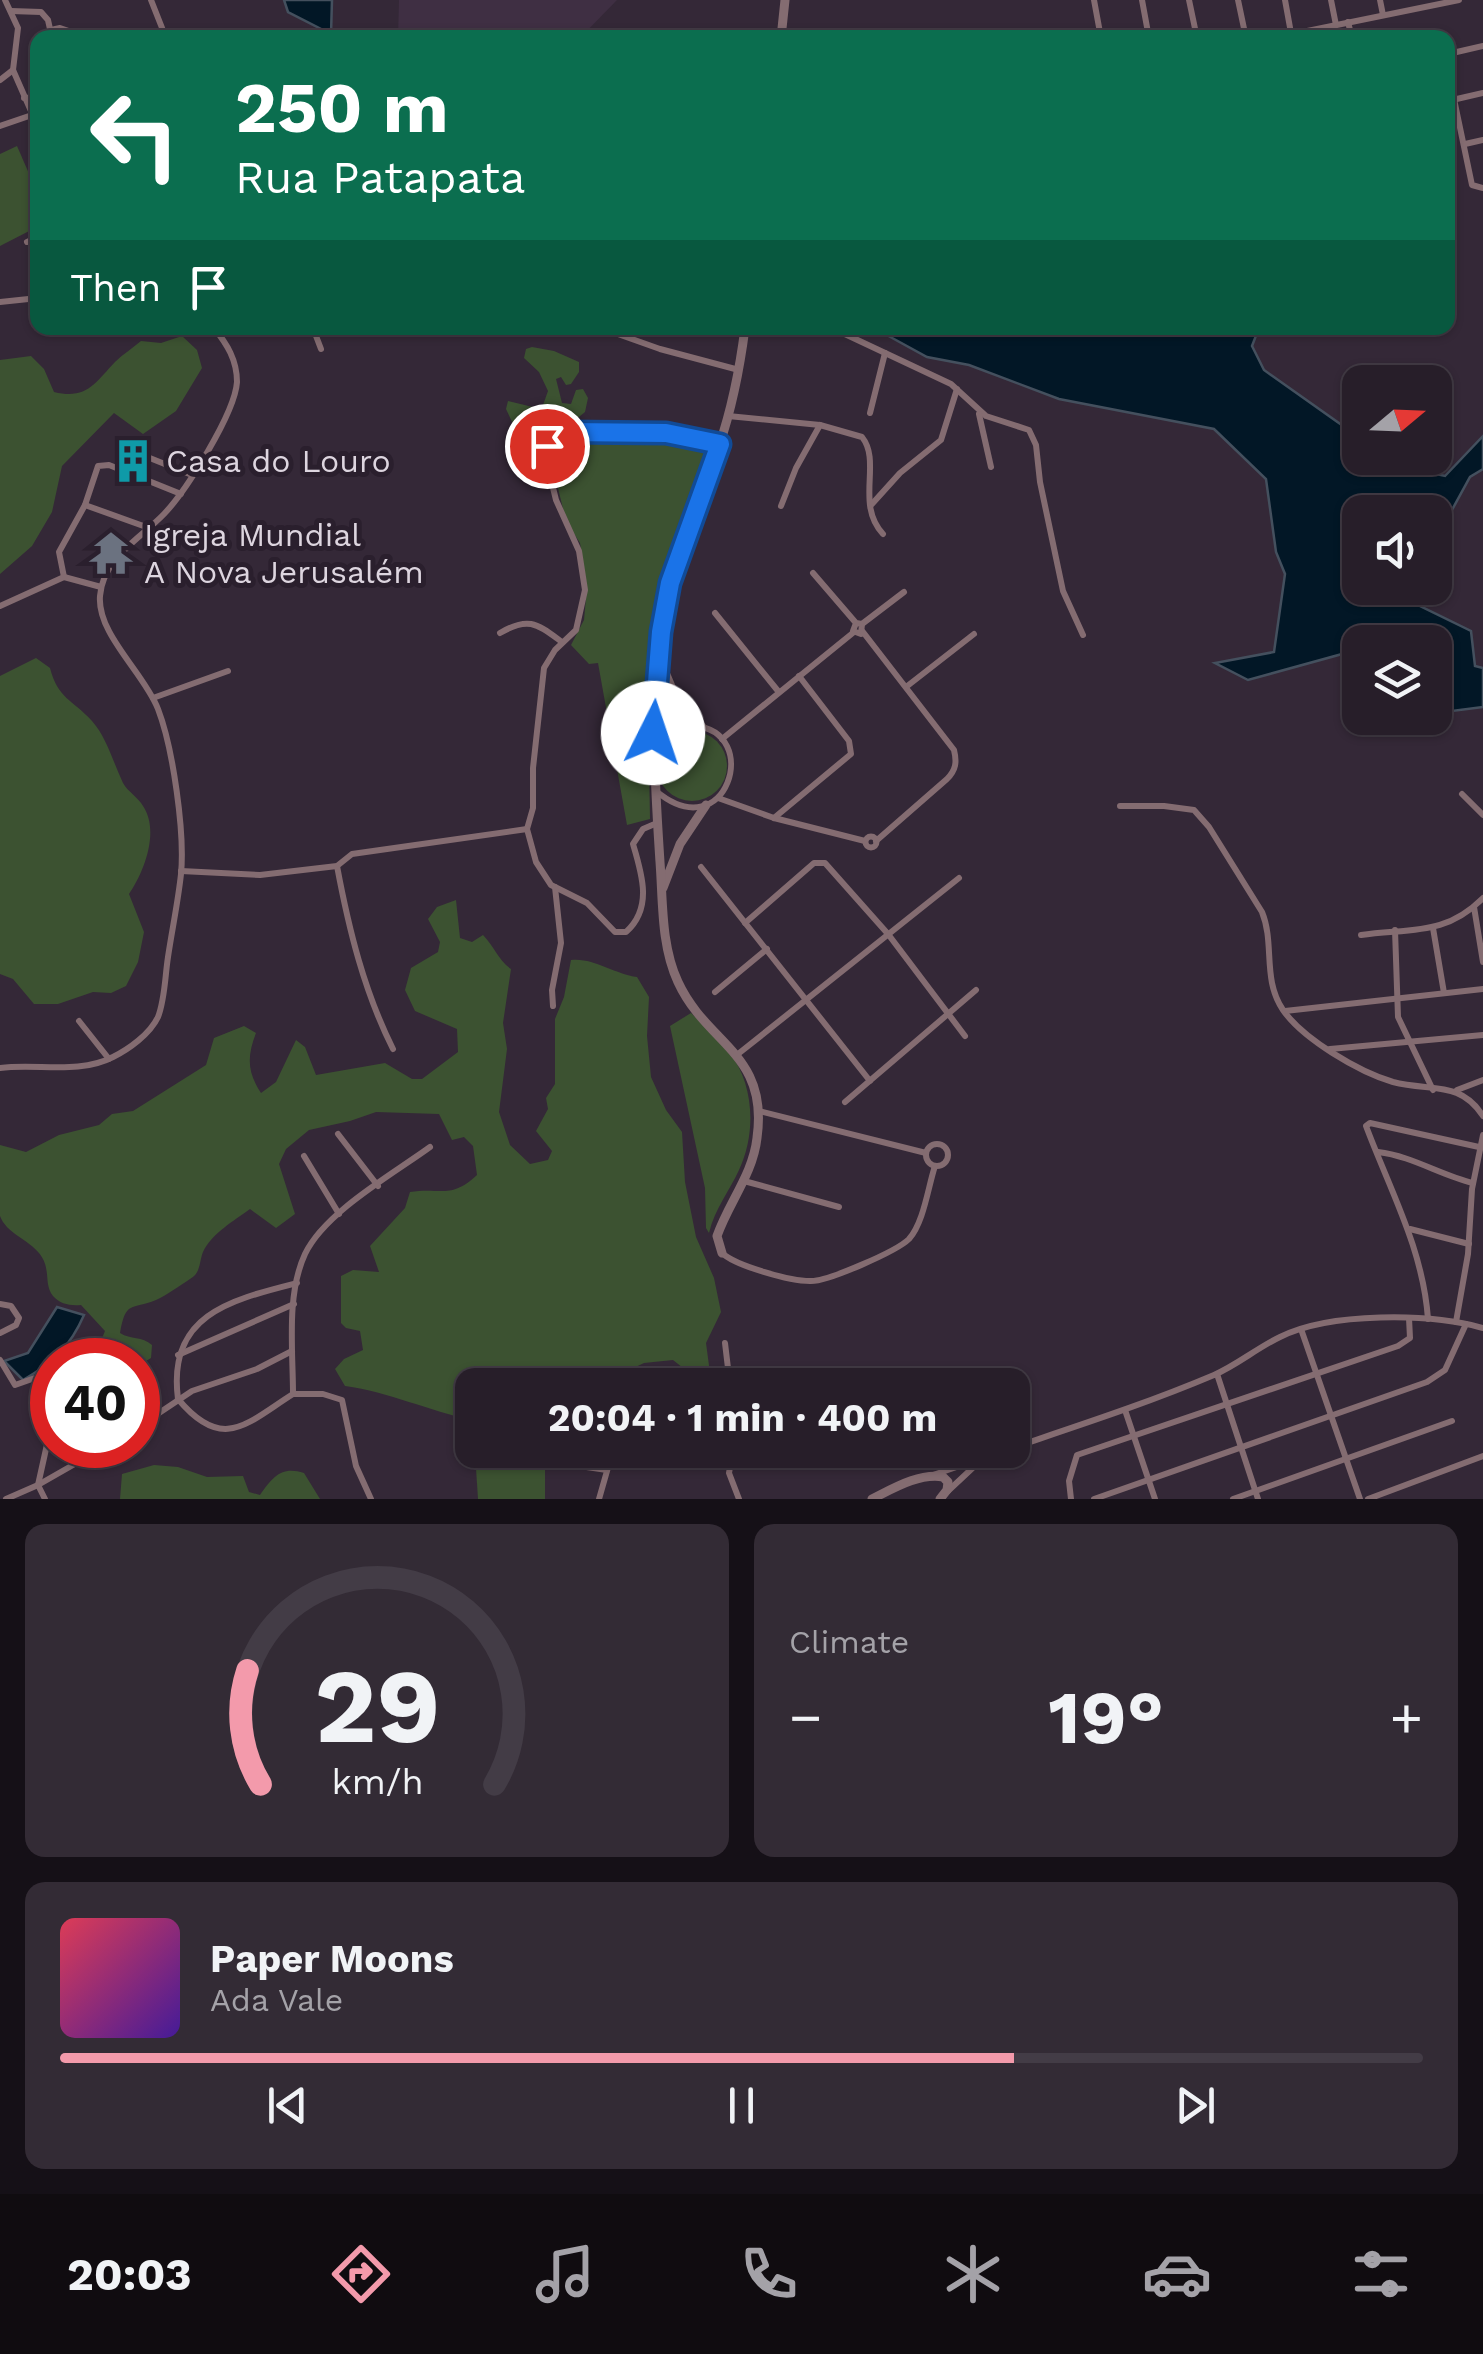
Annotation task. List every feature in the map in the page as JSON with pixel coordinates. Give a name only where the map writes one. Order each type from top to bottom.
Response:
[{"type":"street","points":[[151,0],[163,30]]},
{"type":"street","points":[[782,30],[785,0]]},
{"type":"street","points":[[1094,0],[1100,30]]},
{"type":"street","points":[[1142,0],[1148,30]]},
{"type":"street","points":[[1189,0],[1195,30]]},
{"type":"street","points":[[1238,0],[1244,30]]},
{"type":"street","points":[[1285,0],[1291,30]]},
{"type":"street","points":[[1331,0],[1336,25]]},
{"type":"street","points":[[1380,0],[1383,15]]},
{"type":"street","points":[[1312,30],[1428,3],[1459,0]]},
{"type":"street","points":[[3,2],[18,28],[13,70],[30,111]]},
{"type":"street","points":[[11,11],[41,12],[50,30]]},
{"type":"street","points":[[1348,22],[1350,30]]},
{"type":"street","points":[[1455,52],[1483,46]]},
{"type":"street","points":[[0,80],[13,70]]},
{"type":"street","points":[[1455,99],[1483,93]]},
{"type":"street","points":[[24,98],[30,98]]},
{"type":"street","points":[[1455,114],[1472,186],[1482,188]]},
{"type":"street","points":[[0,126],[30,116]]},
{"type":"street","points":[[1464,144],[1483,140]]},
{"type":"street","points":[[0,302],[30,299]]},
{"type":"street","points":[[0,1055],[4,1068],[71,1067],[109,1059],[140,1038],[158,1016],[181,871],[170,756],[153,698],[108,630],[100,610],[101,587],[111,565],[181,494],[216,436],[236,388],[233,358],[218,335]]},
{"type":"street","points":[[316,335],[321,349]]},
{"type":"street","points":[[620,335],[660,350],[739,370]]},
{"type":"street","points":[[745,335],[720,444],[677,558],[665,606],[653,749],[668,949],[689,1002],[738,1054],[754,1087],[759,1110],[755,1153],[717,1236],[722,1253],[746,1266],[806,1282],[820,1280],[897,1248],[910,1238],[935,1166],[946,1160],[944,1147],[936,1144],[926,1152]]},
{"type":"street","points":[[847,335],[933,374],[957,389],[979,412],[1020,426],[1034,436],[1063,591],[1083,635]]},
{"type":"street","points":[[870,414],[884,353]]},
{"type":"street","points":[[872,504],[900,473],[941,440],[957,389]]},
{"type":"street","points":[[979,412],[991,467]]},
{"type":"street","points":[[728,416],[820,425],[862,437],[871,452],[867,484],[871,517],[883,534]]},
{"type":"street","points":[[782,506],[796,468],[820,425]]},
{"type":"street","points":[[658,823],[643,828],[633,844],[644,887],[638,918],[626,932],[615,932],[588,903],[546,880],[536,862],[527,829],[533,808],[541,685],[550,656],[576,630],[584,590],[579,551],[564,522],[546,459],[550,440],[567,432],[666,433],[720,444]]},
{"type":"street","points":[[120,446],[192,475]]},
{"type":"street","points":[[64,577],[59,552],[85,504],[95,468],[109,465],[181,494]]},
{"type":"street","points":[[85,504],[150,528]]},
{"type":"street","points":[[718,798],[774,818],[876,841],[947,779],[956,766],[954,750],[813,573]]},
{"type":"street","points":[[0,606],[64,577],[101,587]]},
{"type":"street","points":[[722,739],[904,592]]},
{"type":"street","points":[[715,613],[778,692]]},
{"type":"street","points":[[500,633],[522,622],[538,625],[562,642]]},
{"type":"street","points":[[906,687],[974,634]]},
{"type":"street","points":[[659,653],[671,693],[685,712],[722,739],[732,769],[725,790],[706,805],[680,844],[662,890]]},
{"type":"street","points":[[153,698],[228,671]]},
{"type":"street","points":[[774,818],[851,754],[849,741],[798,676]]},
{"type":"street","points":[[653,749],[674,729],[702,726]]},
{"type":"street","points":[[655,790],[680,806],[706,805]]},
{"type":"street","points":[[1462,794],[1483,815]]},
{"type":"street","points":[[1120,806],[1182,807],[1200,816],[1262,912],[1267,927],[1268,972],[1284,1012],[1304,1033],[1381,1078],[1434,1090],[1456,1090],[1483,1080]]},
{"type":"street","points":[[181,871],[260,875],[337,866],[352,854],[527,829]]},
{"type":"street","points":[[745,923],[814,863],[828,865],[888,934],[966,1036]]},
{"type":"street","points":[[337,866],[362,972],[392,1049]]},
{"type":"street","points":[[701,867],[870,1080]]},
{"type":"street","points":[[738,1054],[960,878]]},
{"type":"street","points":[[553,1006],[552,990],[561,944],[555,887]]},
{"type":"street","points":[[1362,935],[1433,928],[1456,921],[1483,898]]},
{"type":"street","points":[[1474,907],[1483,962]]},
{"type":"street","points":[[1433,928],[1444,993]]},
{"type":"street","points":[[1396,930],[1398,1017],[1434,1090]]},
{"type":"street","points":[[715,992],[766,949]]},
{"type":"street","points":[[845,1102],[976,990]]},
{"type":"street","points":[[1284,1012],[1483,990]]},
{"type":"street","points":[[79,1021],[109,1059]]},
{"type":"street","points":[[1330,1050],[1483,1035]]},
{"type":"street","points":[[1456,1090],[1476,1105],[1483,1116]]},
{"type":"street","points":[[759,1110],[926,1152]]},
{"type":"street","points":[[1428,1318],[1424,1280],[1408,1229],[1366,1126],[1479,1147]]},
{"type":"street","points":[[338,1134],[378,1186]]},
{"type":"street","points":[[1456,1322],[1469,1244],[1473,1183],[1483,1135]]},
{"type":"street","points":[[293,1394],[294,1304],[312,1242],[339,1214],[430,1148]]},
{"type":"street","points":[[926,1152],[928,1161],[935,1166]]},
{"type":"street","points":[[1376,1152],[1399,1154],[1473,1183]]},
{"type":"street","points":[[304,1156],[339,1214]]},
{"type":"street","points":[[744,1181],[839,1207]]},
{"type":"street","points":[[1408,1229],[1469,1244]]},
{"type":"street","points":[[297,1283],[258,1293],[211,1313],[197,1326],[177,1356],[178,1399],[200,1422],[228,1428],[254,1422],[293,1394],[323,1394],[342,1400],[356,1466],[371,1499]]},
{"type":"street","points":[[0,1304],[11,1306],[19,1318],[16,1326],[0,1333]]},
{"type":"street","points":[[177,1356],[294,1304]]},
{"type":"street","points":[[1030,1442],[1217,1374],[1282,1335],[1301,1329],[1366,1318],[1428,1318],[1483,1326]]},
{"type":"street","points":[[1071,1499],[1069,1480],[1077,1455],[1405,1344],[1411,1333],[1408,1318]]},
{"type":"street","points":[[1094,1499],[1440,1376],[1466,1324]]},
{"type":"street","points":[[1301,1329],[1360,1499]]},
{"type":"street","points":[[725,1343],[728,1368]]},
{"type":"street","points":[[160,1412],[192,1390],[293,1351]]},
{"type":"street","points":[[0,1360],[15,1385],[30,1380]]},
{"type":"street","points":[[1217,1374],[1256,1495]]},
{"type":"street","points":[[1124,1410],[1155,1499]]},
{"type":"street","points":[[1233,1499],[1256,1495],[1452,1421]]},
{"type":"street","points":[[1368,1499],[1483,1456]]},
{"type":"street","points":[[42,1468],[38,1485],[45,1499]]},
{"type":"street","points":[[6,1499],[68,1468]]},
{"type":"street","points":[[593,1468],[607,1470],[598,1499]]},
{"type":"street","points":[[729,1468],[740,1499]]},
{"type":"street","points":[[872,1499],[900,1485],[953,1468]]},
{"type":"street","points":[[942,1497],[973,1468]]},
{"type":"street","points":[[931,1475],[943,1476],[948,1482],[942,1497]]},
{"type":"shaded area","points":[[399,0],[617,0],[588,30],[398,30]]},
{"type":"green space","points":[[17,146],[30,176],[30,231],[0,246],[0,154]]},
{"type":"green space","points":[[182,336],[197,350],[202,368],[176,411],[143,434],[114,413],[62,466],[52,512],[32,546],[0,574],[0,360],[31,356],[44,369],[54,392],[75,394],[96,383],[141,341],[161,343]]},
{"type":"green space","points":[[532,347],[579,362],[579,372],[571,384],[566,385],[561,377],[556,379],[562,403],[571,404],[576,390],[583,389],[588,398],[585,412],[574,421],[548,415],[543,430],[536,434],[513,424],[506,409],[508,401],[537,408],[543,405],[548,391],[539,372],[524,358],[526,349]]},
{"type":"green space","points":[[561,436],[667,438],[701,442],[708,450],[660,598],[649,763],[650,819],[627,825],[598,663],[589,664],[571,645],[584,620],[587,587],[580,543],[566,521],[550,455]]},
{"type":"green space","points":[[36,658],[50,668],[62,693],[97,728],[123,783],[143,806],[150,827],[145,863],[129,894],[144,932],[138,962],[126,986],[58,1004],[34,1004],[13,979],[0,974],[0,676]]},
{"type":"green space","points":[[692,731],[717,741],[727,766],[717,791],[692,801],[667,791],[657,766],[667,741]]},
{"type":"green space","points":[[456,900],[460,938],[472,942],[483,935],[511,969],[503,1023],[507,1049],[499,1112],[510,1145],[530,1164],[548,1160],[552,1151],[536,1131],[548,1109],[546,1098],[555,1084],[555,1019],[571,960],[587,961],[637,977],[649,997],[651,1077],[666,1110],[682,1132],[685,1182],[696,1237],[714,1278],[721,1312],[706,1343],[709,1368],[683,1368],[673,1360],[634,1368],[455,1368],[455,1416],[345,1386],[335,1369],[344,1359],[363,1350],[360,1331],[341,1323],[341,1276],[353,1270],[379,1272],[370,1246],[405,1208],[410,1192],[460,1188],[477,1175],[473,1146],[464,1137],[452,1140],[439,1114],[376,1112],[309,1130],[286,1149],[279,1164],[295,1214],[276,1228],[250,1209],[224,1228],[207,1245],[194,1277],[160,1298],[127,1311],[120,1333],[133,1338],[102,1338],[105,1331],[81,1305],[66,1304],[53,1296],[39,1253],[12,1232],[0,1216],[0,1145],[26,1152],[59,1135],[99,1125],[112,1114],[133,1111],[206,1065],[214,1038],[244,1026],[256,1033],[250,1064],[261,1093],[276,1082],[296,1040],[305,1047],[316,1075],[385,1063],[412,1079],[422,1079],[458,1052],[457,1029],[415,1011],[405,990],[411,968],[438,952],[440,942],[428,919],[437,907]]},
{"type":"green space","points":[[691,1013],[738,1065],[750,1110],[745,1156],[709,1233],[705,1188],[670,1026]]},
{"type":"green space","points":[[160,1466],[207,1477],[243,1476],[249,1492],[260,1495],[278,1475],[296,1471],[304,1473],[320,1499],[120,1499],[122,1474]]},
{"type":"green space","points":[[476,1468],[545,1468],[545,1499],[478,1499]]},
{"type":"water","points":[[284,0],[332,0],[331,30],[323,30],[288,12]]},
{"type":"water","points":[[887,335],[1256,335],[1252,346],[1264,370],[1342,425],[1342,475],[1452,475],[1452,469],[1483,436],[1483,469],[1470,477],[1452,510],[1452,495],[1342,495],[1342,605],[1418,605],[1471,631],[1475,666],[1483,668],[1483,707],[1452,711],[1452,625],[1342,625],[1342,654],[1248,680],[1215,663],[1274,652],[1285,574],[1276,552],[1266,479],[1214,429],[1059,399],[969,365],[927,357]]},
{"type":"water","points":[[57,1307],[84,1315],[71,1338],[37,1338]]},
{"type":"water","points":[[30,1350],[30,1375],[23,1380],[4,1361]]},
{"type":"place","name":"Casa do Louro","points":[[133,461]]},
{"type":"place","name":"Igreja Mundial A Nova Jerusalém","points":[[111,553]]},
{"type":"route","points":[[547,446],[558,434],[567,432],[666,433],[720,444],[670,583],[661,632],[653,733]]}]
